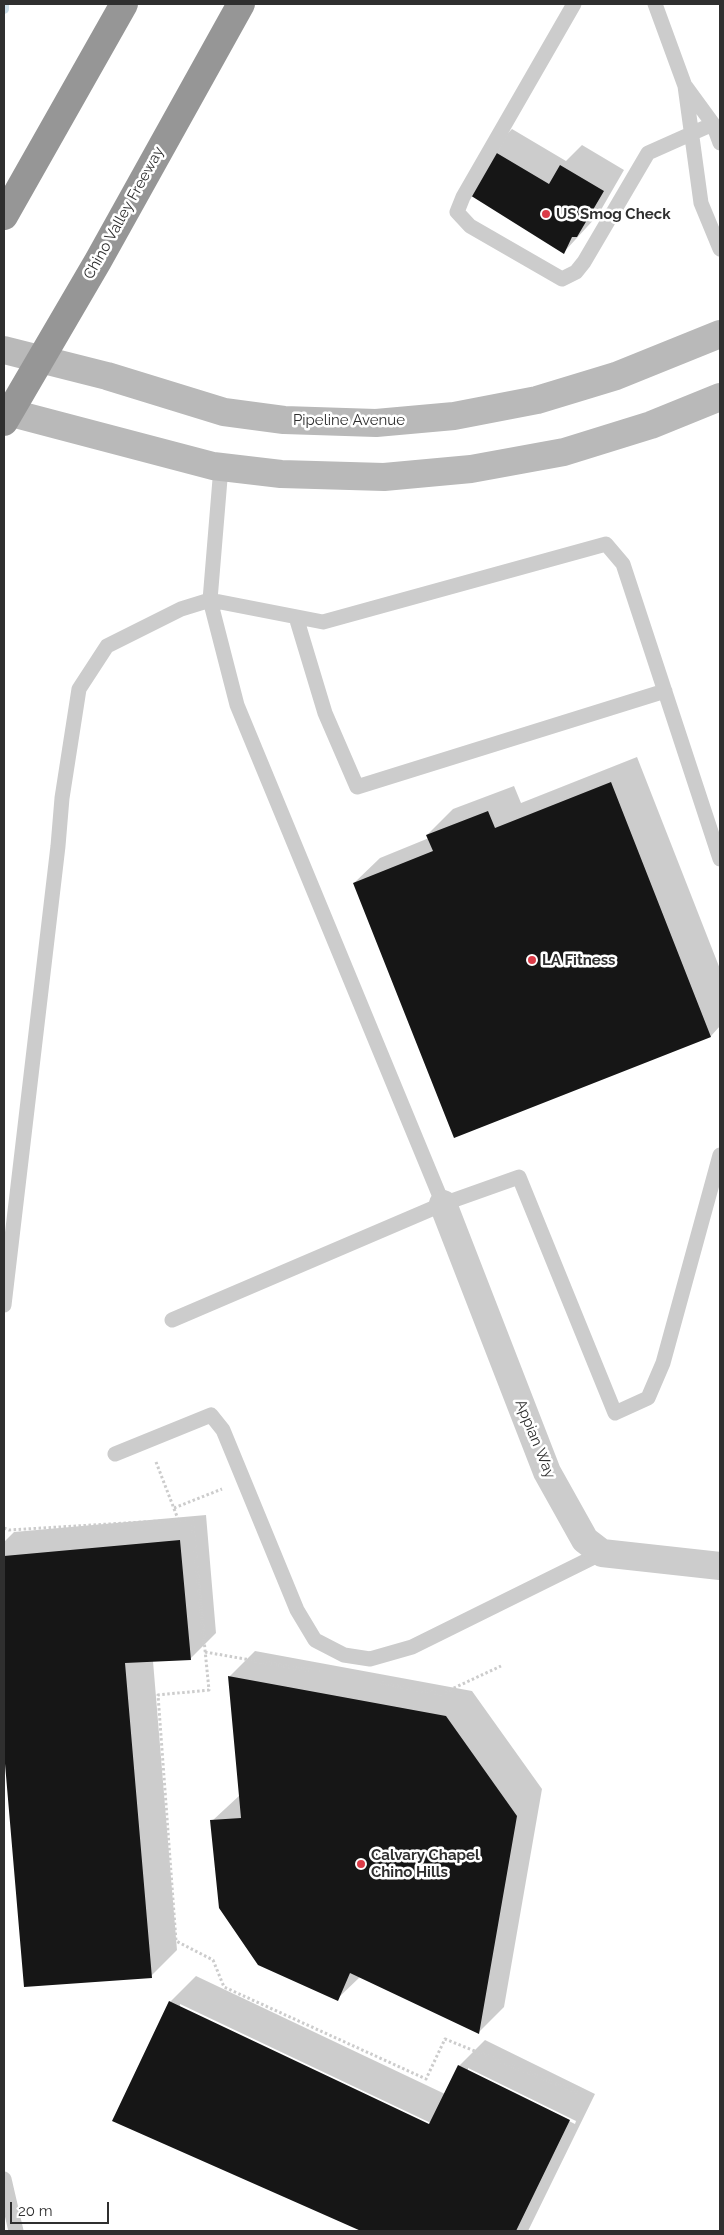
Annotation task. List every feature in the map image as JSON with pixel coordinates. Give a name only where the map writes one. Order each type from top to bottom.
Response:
[{"type":"highway","points":[[4,216],[124,4]]},
{"type":"highway","name":"Chino Valley Freeway","points":[[4,422],[98,261],[242,4]]},
{"type":"main road","name":"Pipeline Avenue","points":[[4,350],[108,376],[224,412],[284,420],[376,423],[454,416],[537,400],[616,376],[720,334]]},
{"type":"main road","points":[[4,411],[222,467],[281,474],[384,477],[471,469],[564,452],[651,426],[720,397]]},
{"type":"street","name":"Appian Way","points":[[443,1204],[547,1472],[585,1540],[602,1554]]},
{"type":"street","points":[[602,1554],[720,1566]]},
{"type":"lane","points":[[574,4],[465,192],[457,212],[470,226],[562,279],[576,272],[584,262],[648,153],[713,124]]},
{"type":"lane","points":[[655,4],[685,86],[701,203],[720,249]]},
{"type":"lane","points":[[685,86],[713,124],[720,143]]},
{"type":"lane","points":[[222,467],[210,600],[236,705],[443,1204]]},
{"type":"lane","points":[[4,1304],[62,798],[79,688],[107,646],[181,610],[210,600],[323,622],[606,544],[623,564],[720,859]]},
{"type":"lane","points":[[296,617],[325,713],[357,787],[665,691]]},
{"type":"lane","points":[[172,1320],[443,1204],[518,1177],[615,1413],[648,1398],[663,1363],[720,1155]]},
{"type":"lane","points":[[115,1454],[211,1415],[223,1430],[297,1610],[315,1640],[344,1655],[370,1659],[412,1647],[602,1554]]},
{"type":"lane","points":[[4,2178],[16,2231]]},
{"type":"path","points":[[147,1441],[178,1520]]},
{"type":"path","points":[[174,1508],[244,1480]]},
{"type":"path","points":[[4,1528],[9,1530],[192,1519],[209,1690],[158,1695],[176,1941],[214,1960],[224,1987],[426,2079],[446,2039],[579,2093]]},
{"type":"building","name":"US Smog Check","points":[[490,149],[549,184],[560,165],[604,191],[577,237],[572,237],[564,254],[465,192]]},
{"type":"building","name":"LA Fitness","points":[[611,782],[711,1037],[454,1138],[353,883],[433,851],[426,835],[488,811],[495,828]]},
{"type":"building","points":[[180,1540],[191,1660],[125,1663],[152,1978],[24,1987],[4,1752],[4,1556]]},
{"type":"building","name":"Calvary Chapel Chino Hills","points":[[228,1676],[446,1716],[517,1816],[479,2034],[350,1973],[338,2001],[258,1965],[219,1908],[210,1820],[241,1818]]},
{"type":"building","points":[[169,2001],[429,2124],[458,2065],[570,2120],[516,2231],[361,2231],[112,2121]]},
{"type":"waterway","points":[[4,4],[4,9]]},
{"type":"place","name":"US Smog Check","points":[[546,214]]},
{"type":"place","name":"LA Fitness","points":[[532,960]]},
{"type":"place","name":"Calvary Chapel Chino Hills","points":[[361,1864]]}]
